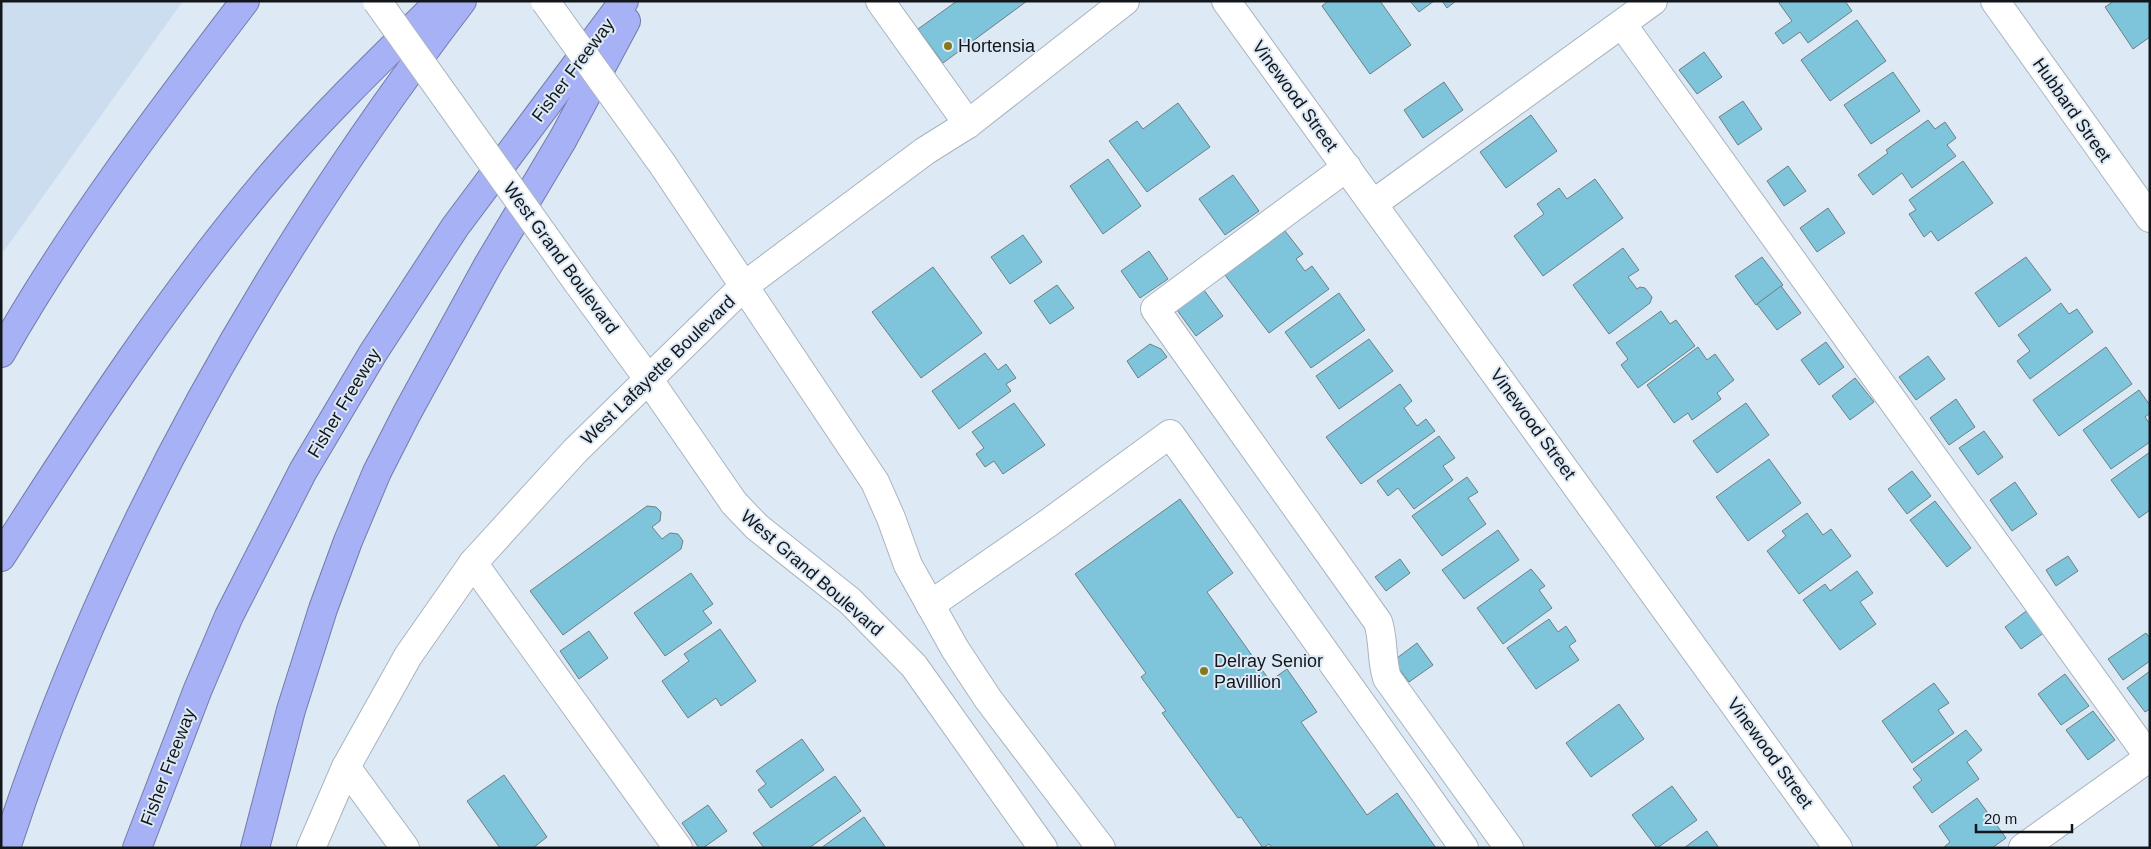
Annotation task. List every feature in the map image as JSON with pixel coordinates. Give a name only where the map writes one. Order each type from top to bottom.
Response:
[{"type":"highway","points":[[1,352],[79,226],[154,121],[245,1]]},
{"type":"highway","points":[[1,557],[124,371],[227,229],[324,116],[440,1]]},
{"type":"highway","points":[[6,848],[38,755],[93,619],[123,552],[189,422],[261,293],[305,223],[382,108],[462,1]]},
{"type":"highway","name":"Fisher Freeway","points":[[137,848],[198,689],[229,616],[303,471],[373,353],[455,227],[624,1]]},
{"type":"highway","points":[[255,848],[291,710],[323,609],[348,541],[377,472],[488,265],[563,139],[637,1]]},
{"type":"street","name":"West Grand Boulevard","points":[[377,1],[649,380],[734,503],[757,527],[850,602],[914,666],[1043,848]]},
{"type":"street","points":[[545,1],[663,165],[875,482],[891,518],[908,565],[955,649],[988,699],[1101,848]]},
{"type":"street","points":[[880,1],[968,124]]},
{"type":"street","name":"West Lafayette Boulevard","points":[[311,848],[346,768],[408,656],[472,562],[575,451],[744,286],[925,151],[968,124],[1125,1]]},
{"type":"street","name":"Vinewood Street","points":[[1226,1],[1838,848]]},
{"type":"street","points":[[1373,204],[1653,1]]},
{"type":"street","name":"Hubbard Street","points":[[1995,1],[2150,218]]},
{"type":"street","points":[[1622,24],[2150,757],[2024,848]]},
{"type":"street","points":[[1347,167],[1155,309],[1378,622],[1382,633],[1382,653],[1387,678],[1509,848]]},
{"type":"street","points":[[930,605],[1047,524],[1170,434],[1464,848]]},
{"type":"street","points":[[472,562],[678,848]]},
{"type":"street","points":[[346,768],[405,848]]},
{"type":"shaded area","points":[[1,1],[183,1],[1,255]]},
{"type":"building","name":"Hortensia","points":[[957,1],[1027,1],[943,63],[918,29]]},
{"type":"building","points":[[1328,1],[1380,1],[1411,45],[1370,74],[1322,6]]},
{"type":"building","points":[[1410,1],[1434,1],[1419,12]]},
{"type":"building","points":[[1442,1],[1456,1],[1447,8]]},
{"type":"building","points":[[1781,1],[1845,1],[1852,11],[1808,43],[1800,32],[1783,44],[1775,33],[1792,21],[1779,3]]},
{"type":"building","points":[[2114,1],[2150,1],[2150,37],[2133,49],[2105,7]]},
{"type":"building","points":[[1857,20],[1886,61],[1830,101],[1801,60]]},
{"type":"building","points":[[1704,52],[1722,77],[1697,94],[1679,70]]},
{"type":"building","points":[[1893,72],[1920,111],[1871,144],[1844,105]]},
{"type":"building","points":[[1444,82],[1463,110],[1423,138],[1404,110]]},
{"type":"building","points":[[1743,101],[1762,129],[1738,145],[1719,117]]},
{"type":"building","points":[[1178,103],[1210,147],[1147,192],[1109,141],[1137,121],[1143,129]]},
{"type":"building","points":[[1531,115],[1557,151],[1506,188],[1480,152]]},
{"type":"building","points":[[1928,120],[1935,129],[1945,122],[1956,138],[1947,145],[1956,156],[1912,188],[1902,173],[1873,195],[1858,175],[1888,153],[1886,150]]},
{"type":"building","points":[[1108,159],[1141,206],[1103,234],[1070,186]]},
{"type":"building","points":[[1963,161],[1993,203],[1938,241],[1931,231],[1924,237],[1909,214],[1916,210],[1909,200]]},
{"type":"building","points":[[1788,166],[1806,191],[1784,206],[1767,181]]},
{"type":"building","points":[[1233,175],[1259,211],[1225,235],[1199,199]]},
{"type":"building","points":[[1595,179],[1623,218],[1543,276],[1514,236],[1544,214],[1537,204],[1559,188],[1567,199]]},
{"type":"building","points":[[1828,208],[1845,233],[1817,252],[1800,228]]},
{"type":"building","points":[[1285,231],[1303,254],[1296,259],[1305,271],[1312,266],[1329,289],[1269,333],[1225,275]]},
{"type":"building","points":[[1023,235],[1042,262],[1010,284],[991,257]]},
{"type":"building","points":[[1623,248],[1639,270],[1628,277],[1637,289],[1640,287],[1645,288],[1652,297],[1650,303],[1609,334],[1573,285]]},
{"type":"building","points":[[1149,251],[1168,279],[1140,298],[1121,271]]},
{"type":"building","points":[[1762,257],[1783,285],[1756,305],[1735,276]]},
{"type":"building","points":[[2026,257],[2051,290],[1999,327],[1975,293]]},
{"type":"building","points":[[933,267],[982,333],[921,378],[872,312]]},
{"type":"building","points":[[1057,285],[1074,308],[1050,324],[1034,301]]},
{"type":"building","points":[[1201,286],[1223,316],[1196,336],[1174,306]]},
{"type":"building","points":[[1781,286],[1801,313],[1777,330],[1757,304]]},
{"type":"building","points":[[1339,293],[1365,330],[1311,368],[1285,332]]},
{"type":"building","points":[[2061,303],[2069,314],[2077,309],[2093,332],[2030,379],[2017,361],[2030,351],[2018,335]]},
{"type":"building","points":[[1661,311],[1670,324],[1676,320],[1695,346],[1638,388],[1621,365],[1628,359],[1616,343]]},
{"type":"building","points":[[1369,339],[1393,371],[1339,409],[1316,376]]},
{"type":"building","points":[[1826,342],[1844,367],[1819,385],[1801,360]]},
{"type":"building","points":[[1150,344],[1161,349],[1167,357],[1138,378],[1127,361]]},
{"type":"building","points":[[1698,347],[1707,360],[1715,354],[1734,380],[1717,393],[1721,399],[1692,420],[1688,413],[1674,423],[1647,385]]},
{"type":"building","points":[[2106,347],[2132,384],[2059,436],[2033,400]]},
{"type":"building","points":[[985,353],[998,370],[1006,364],[1016,378],[1006,384],[1011,391],[959,429],[932,391]]},
{"type":"building","points":[[1928,356],[1945,379],[1916,400],[1899,377]]},
{"type":"building","points":[[1855,378],[1874,402],[1850,420],[1832,396]]},
{"type":"building","points":[[1400,384],[1412,401],[1404,408],[1417,426],[1426,419],[1435,431],[1361,484],[1326,437]]},
{"type":"building","points":[[2139,390],[2150,405],[2150,413],[2145,417],[2150,424],[2150,442],[2111,469],[2083,430]]},
{"type":"building","points":[[1956,399],[1975,427],[1949,445],[1930,418]]},
{"type":"building","points":[[1014,403],[1045,445],[1003,474],[994,461],[985,467],[976,454],[984,448],[972,432]]},
{"type":"building","points":[[1746,403],[1769,435],[1717,473],[1693,441]]},
{"type":"building","points":[[1984,431],[2003,457],[1978,475],[1959,448]]},
{"type":"building","points":[[1439,436],[1455,458],[1443,466],[1453,480],[1414,509],[1398,488],[1388,496],[1377,481]]},
{"type":"building","points":[[2150,452],[2150,510],[2139,518],[2111,480]]},
{"type":"building","points":[[1769,459],[1801,503],[1748,541],[1716,497]]},
{"type":"building","points":[[1912,471],[1931,496],[1907,514],[1888,489]]},
{"type":"building","points":[[1467,477],[1478,492],[1468,498],[1486,524],[1442,556],[1412,516]]},
{"type":"building","points":[[2015,482],[2037,514],[2012,531],[1990,500]]},
{"type":"building","name":"Delray Senior Pavillion","points":[[1180,499],[1233,573],[1207,592],[1270,681],[1287,669],[1317,712],[1301,722],[1367,815],[1397,793],[1436,848],[1272,848],[1269,844],[1263,848],[1241,817],[1238,818],[1162,713],[1166,711],[1141,677],[1146,673],[1075,574]]},
{"type":"building","points":[[1935,501],[1971,548],[1947,567],[1910,520]]},
{"type":"building","points":[[647,506],[656,507],[661,512],[660,521],[652,527],[662,539],[670,533],[678,534],[683,541],[681,549],[563,635],[530,591]]},
{"type":"building","points":[[1807,513],[1823,535],[1831,529],[1851,556],[1799,594],[1767,551],[1786,536],[1782,531]]},
{"type":"building","points":[[1498,530],[1519,560],[1464,599],[1442,570]]},
{"type":"building","points":[[2068,556],[2078,571],[2056,586],[2046,570]]},
{"type":"building","points":[[1400,559],[1410,573],[1386,591],[1375,577]]},
{"type":"building","points":[[1531,569],[1545,586],[1539,590],[1552,608],[1503,644],[1477,608]]},
{"type":"building","points":[[1857,571],[1873,593],[1860,602],[1876,624],[1840,650],[1803,600],[1825,584],[1830,591]]},
{"type":"building","points":[[691,573],[713,604],[703,611],[712,623],[665,656],[634,613]]},
{"type":"building","points":[[2029,609],[2045,632],[2021,649],[2005,627]]},
{"type":"building","points":[[1549,619],[1558,632],[1566,626],[1576,641],[1569,646],[1579,660],[1536,689],[1507,648]]},
{"type":"building","points":[[720,629],[756,681],[721,706],[716,698],[688,718],[662,681],[689,661],[684,654]]},
{"type":"building","points":[[589,631],[608,658],[579,679],[560,651]]},
{"type":"building","points":[[2146,633],[2150,638],[2150,661],[2123,680],[2108,659]]},
{"type":"building","points":[[1417,643],[1433,665],[1409,682],[1393,661]]},
{"type":"building","points":[[2150,671],[2150,709],[2145,712],[2127,688]]},
{"type":"building","points":[[2065,674],[2089,706],[2061,725],[2038,694]]},
{"type":"building","points":[[1934,683],[1949,703],[1938,710],[1954,733],[1912,763],[1882,721]]},
{"type":"building","points":[[1619,704],[1644,739],[1591,777],[1566,743]]},
{"type":"building","points":[[2093,711],[2115,740],[2088,760],[2066,730]]},
{"type":"building","points":[[1966,730],[1982,750],[1967,762],[1979,779],[1932,813],[1913,787],[1922,780],[1913,769]]},
{"type":"building","points":[[802,739],[824,770],[771,808],[758,790],[766,784],[756,771]]},
{"type":"building","points":[[504,775],[547,837],[533,848],[500,848],[467,801]]},
{"type":"building","points":[[835,776],[861,811],[809,848],[764,848],[753,833]]},
{"type":"building","points":[[1672,786],[1697,820],[1657,848],[1632,815]]},
{"type":"building","points":[[1977,798],[2006,838],[1992,848],[1943,848],[1950,842],[1939,826]]},
{"type":"building","points":[[708,805],[727,831],[703,848],[699,848],[682,823]]},
{"type":"building","points":[[864,817],[886,848],[821,848]]},
{"type":"building","points":[[1707,831],[1719,848],[1684,848]]},
{"type":"place","name":"Hortensia","points":[[948,46]]},
{"type":"place","name":"Delray Senior Pavillion","points":[[1204,671]]}]
